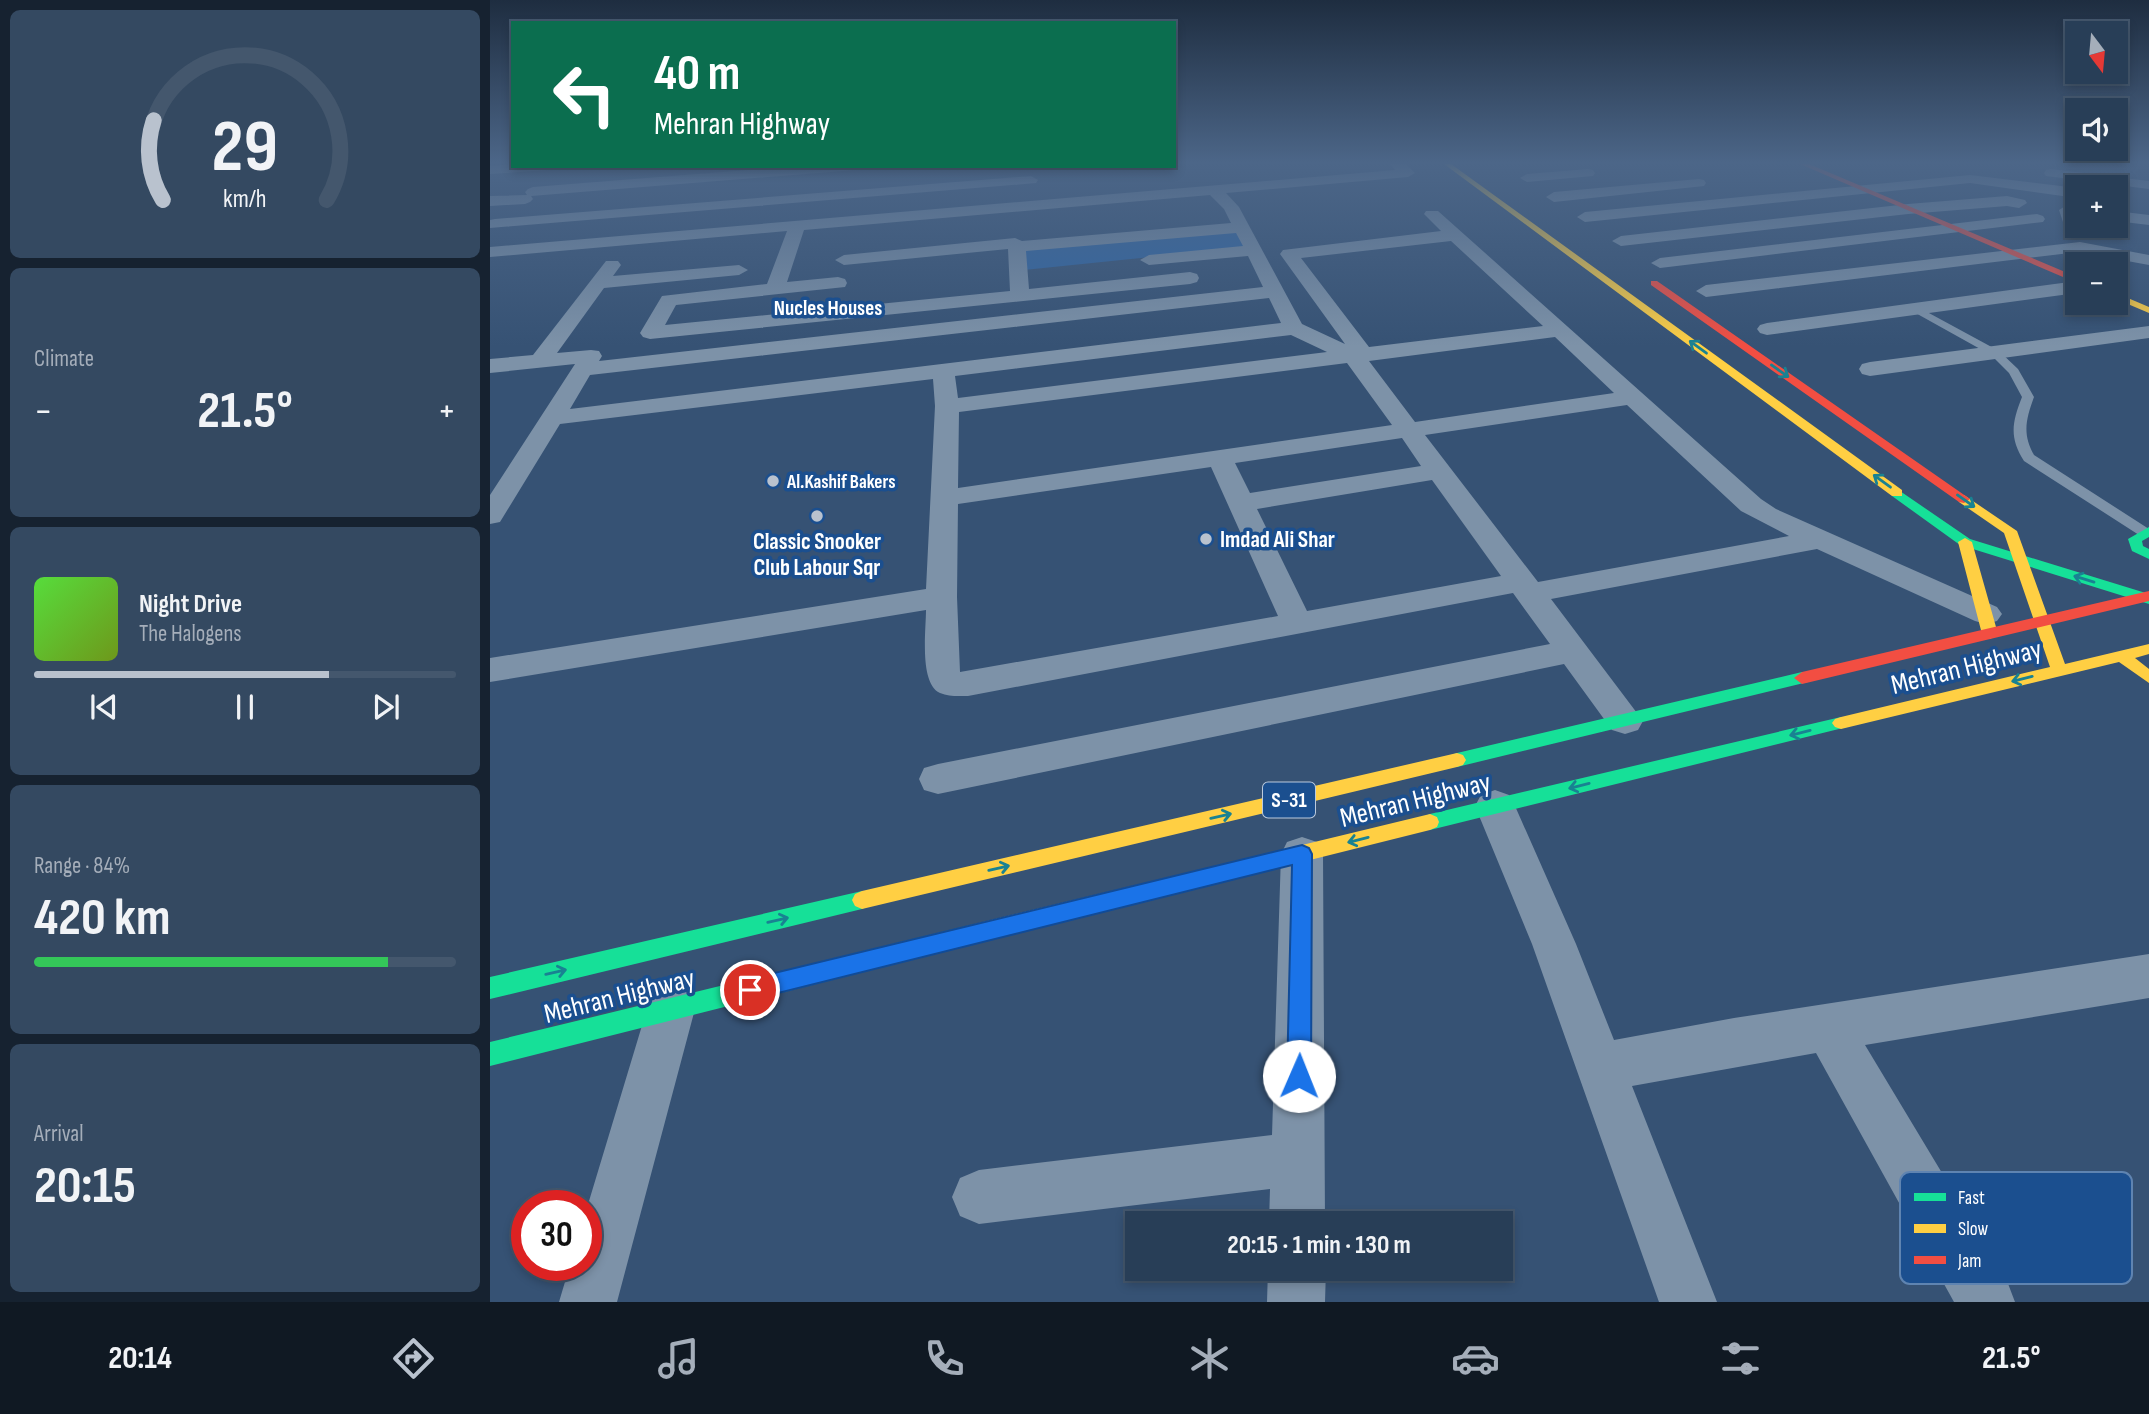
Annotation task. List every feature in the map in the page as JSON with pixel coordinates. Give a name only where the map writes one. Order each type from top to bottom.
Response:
[{"type":"street","points":[[493,227],[517,225]]},
{"type":"street","points":[[730,231],[733,225]]},
{"type":"street","points":[[490,252],[811,225]]},
{"type":"street","points":[[812,386],[852,225]]},
{"type":"street","points":[[1034,225],[1037,245]]},
{"type":"street","points":[[1017,247],[1139,225]]},
{"type":"street","points":[[1234,225],[1264,271],[1294,328]]},
{"type":"street","points":[[1443,225],[1751,505],[1766,515],[1822,539],[1988,624]]},
{"type":"street","points":[[1530,225],[1965,542],[2148,598]]},
{"type":"street","points":[[1621,241],[1767,225]]},
{"type":"street","points":[[1945,225],[2065,276]]},
{"type":"street","points":[[1660,263],[1979,225]]},
{"type":"street","points":[[2068,225],[2073,230],[2131,238]]},
{"type":"street","points":[[775,289],[783,254],[797,226]]},
{"type":"street","points":[[844,260],[901,261],[1020,226]]},
{"type":"street","points":[[1455,236],[1289,254],[1437,471],[1527,587],[1625,721]]},
{"type":"street","points":[[540,361],[631,240]]},
{"type":"street","points":[[955,247],[1015,243],[1025,272],[1020,295]]},
{"type":"street","points":[[1706,291],[2080,247],[2149,260]]},
{"type":"street","points":[[490,267],[514,250]]},
{"type":"street","points":[[598,283],[783,254]]},
{"type":"street","points":[[613,264],[667,259]]},
{"type":"street","points":[[1129,262],[1264,271]]},
{"type":"street","points":[[1238,274],[1264,271]]},
{"type":"street","points":[[583,369],[1047,317],[1264,271]]},
{"type":"street","points":[[669,300],[650,332],[829,315],[895,301],[954,295],[1020,295],[1211,276]]},
{"type":"street","points":[[1646,277],[2010,531],[2035,538]]},
{"type":"street","points":[[644,302],[838,283]]},
{"type":"street","points":[[1767,329],[2065,289]]},
{"type":"street","points":[[2128,301],[2149,310]]},
{"type":"street","points":[[581,306],[606,304]]},
{"type":"street","points":[[1047,317],[1054,357]]},
{"type":"street","points":[[552,418],[1294,328],[1359,357]]},
{"type":"street","points":[[947,407],[1560,330]]},
{"type":"street","points":[[1870,369],[2149,332]]},
{"type":"street","points":[[490,366],[591,356],[490,516]]},
{"type":"street","points":[[943,370],[947,407],[941,597],[943,675],[950,684],[968,684],[1297,624],[1822,539]]},
{"type":"street","points":[[944,498],[1632,397]]},
{"type":"street","points":[[1220,458],[1297,624]]},
{"type":"street","points":[[490,473],[519,470]]},
{"type":"street","points":[[1241,503],[1437,471]]},
{"type":"street","points":[[2010,531],[2059,670]]},
{"type":"street","points":[[2146,531],[2135,539],[2137,548],[2149,555]]},
{"type":"street","points":[[1965,542],[1988,624]]},
{"type":"street","points":[[490,670],[941,597]]},
{"type":"street","name":"Mehran Highway","points":[[490,988],[1625,721],[1988,624],[2042,622],[2148,598]]},
{"type":"street","name":"Mehran Highway","points":[[490,1054],[1495,806],[2149,649]]},
{"type":"street","points":[[938,779],[1573,651]]},
{"type":"street","points":[[2121,656],[2149,677]]},
{"type":"street","points":[[1495,806],[1554,944],[1688,1302]]},
{"type":"street","points":[[1297,1211],[1302,854]]},
{"type":"street","points":[[1599,1068],[1734,1042],[2149,976]]},
{"type":"street","points":[[588,1302],[671,1009]]},
{"type":"street","points":[[1828,1027],[1911,1172]]},
{"type":"street","points":[[979,1197],[1298,1159]]},
{"type":"street","points":[[1296,1302],[1297,1281]]},
{"type":"street","points":[[1976,1284],[1986,1302]]},
{"type":"lane","points":[[1916,309],[1995,352],[2014,371],[2028,397],[2018,421],[2017,440],[2029,458],[2146,531]]},
{"type":"shaded area","points":[[1238,229],[1248,247],[1024,270],[1020,248]]},
{"type":"traffic: fast","points":[[1897,493],[1965,542],[2149,599]]},
{"type":"traffic: fast","points":[[2149,531],[2135,539],[2137,548],[2149,555]]},
{"type":"traffic: fast","points":[[1457,760],[1802,678]]},
{"type":"traffic: fast","points":[[1430,822],[1841,723]]},
{"type":"traffic: fast","points":[[490,988],[862,900]]},
{"type":"traffic: fast","points":[[490,1054],[975,934]]},
{"type":"traffic: slow","points":[[1530,225],[1897,493]]},
{"type":"traffic: slow","points":[[2128,301],[2149,310]]},
{"type":"traffic: slow","points":[[1964,499],[2010,531],[2059,670]]},
{"type":"traffic: slow","points":[[1965,542],[1990,634]]},
{"type":"traffic: slow","points":[[1841,723],[2149,649]]},
{"type":"traffic: slow","points":[[2121,655],[2149,677]]},
{"type":"traffic: slow","points":[[862,900],[1457,760]]},
{"type":"traffic: slow","points":[[975,934],[1430,822]]},
{"type":"traffic: jam","points":[[1947,225],[2065,275]]},
{"type":"traffic: jam","points":[[1654,283],[1964,499]]},
{"type":"traffic: jam","points":[[1802,678],[2149,596]]},
{"type":"place","name":"Al.Kashif Bakers","points":[[773,481]]},
{"type":"place","name":"Classic Snooker Club Labour Sqr","points":[[817,516]]},
{"type":"place","name":"Imdad Ali Shar","points":[[1206,539]]},
{"type":"district","name":"Nucles Houses","points":[[828,308]]},
{"type":"route","points":[[750,990],[1302,854],[1299,1076]]}]
